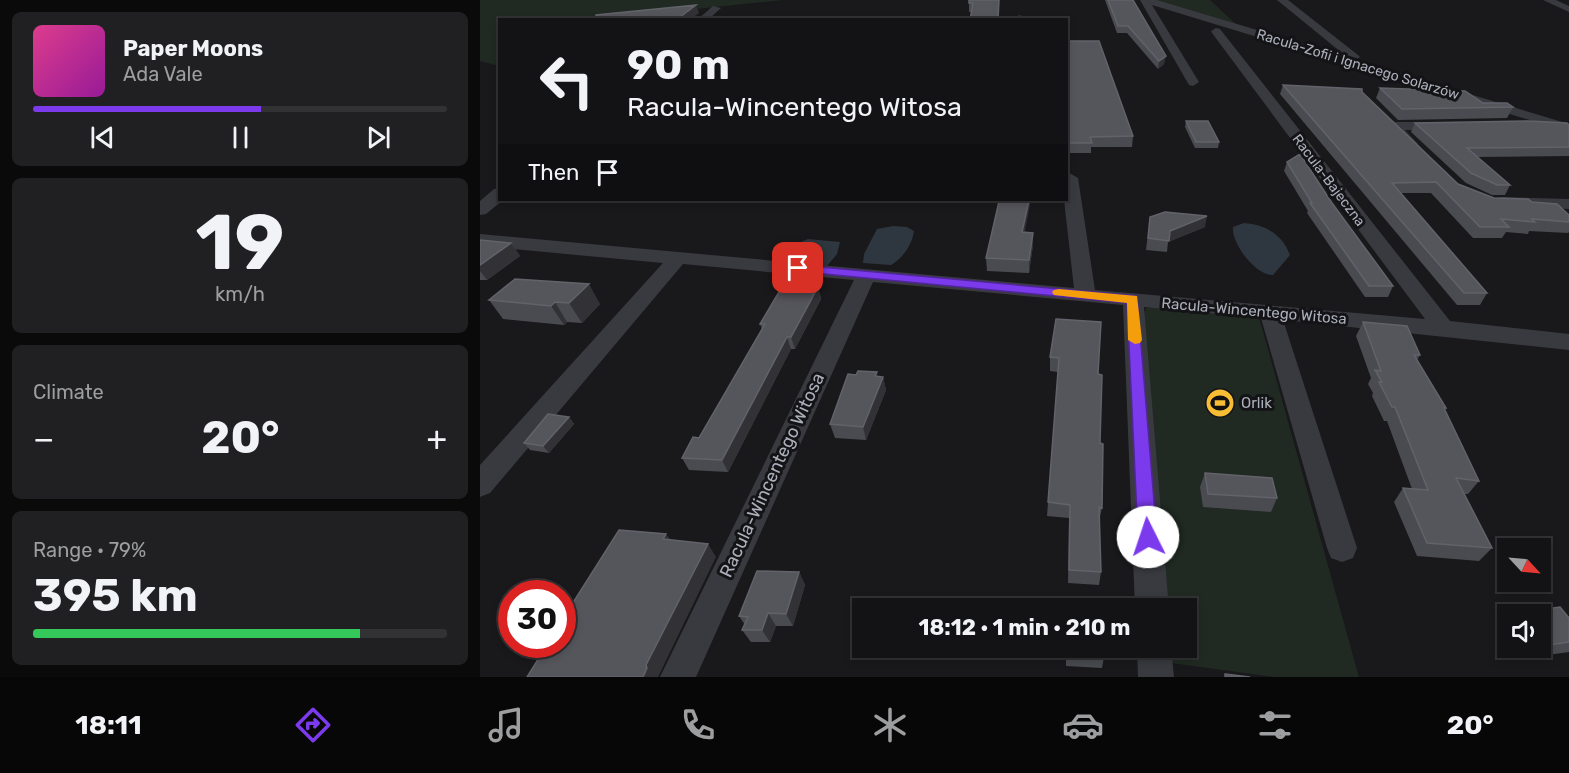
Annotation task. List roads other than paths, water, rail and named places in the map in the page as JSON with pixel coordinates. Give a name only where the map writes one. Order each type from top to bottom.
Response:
[{"type":"street","name":"Racula-Zofii i Ignacego Solarzów","points":[[1146,0],[1562,126]]},
{"type":"street","name":"Racula-Zofii i Ignacego Solarzów","points":[[1146,0],[1193,82]]},
{"type":"street","points":[[1282,0],[1346,52],[1373,69]]},
{"type":"street","points":[[1548,0],[1569,9]]},
{"type":"street","points":[[705,18],[716,9]]},
{"type":"street","name":"Racula-Bajeczna","points":[[1216,31],[1443,328]]},
{"type":"street","points":[[1412,94],[1453,93]]},
{"type":"street","points":[[1380,113],[1426,158]]},
{"type":"street","points":[[1393,126],[1463,125]]},
{"type":"street","points":[[1509,125],[1562,126]]},
{"type":"street","points":[[1068,177],[1070,178],[1085,295]]},
{"type":"street","points":[[480,210],[498,195]]},
{"type":"street","points":[[1488,202],[1569,204]]},
{"type":"street","name":"Racula-Wincentego Witosa","points":[[480,240],[867,274],[1569,342]]},
{"type":"street","points":[[480,485],[677,258]]},
{"type":"street","name":"Racula-Wincentego Witosa","points":[[678,677],[867,274]]},
{"type":"street","points":[[1133,299],[1151,598]]},
{"type":"street","points":[[1269,313],[1342,548]]},
{"type":"street","points":[[1155,658],[1156,677]]},
{"type":"place","name":"Orlik","points":[[1220,403]]}]
